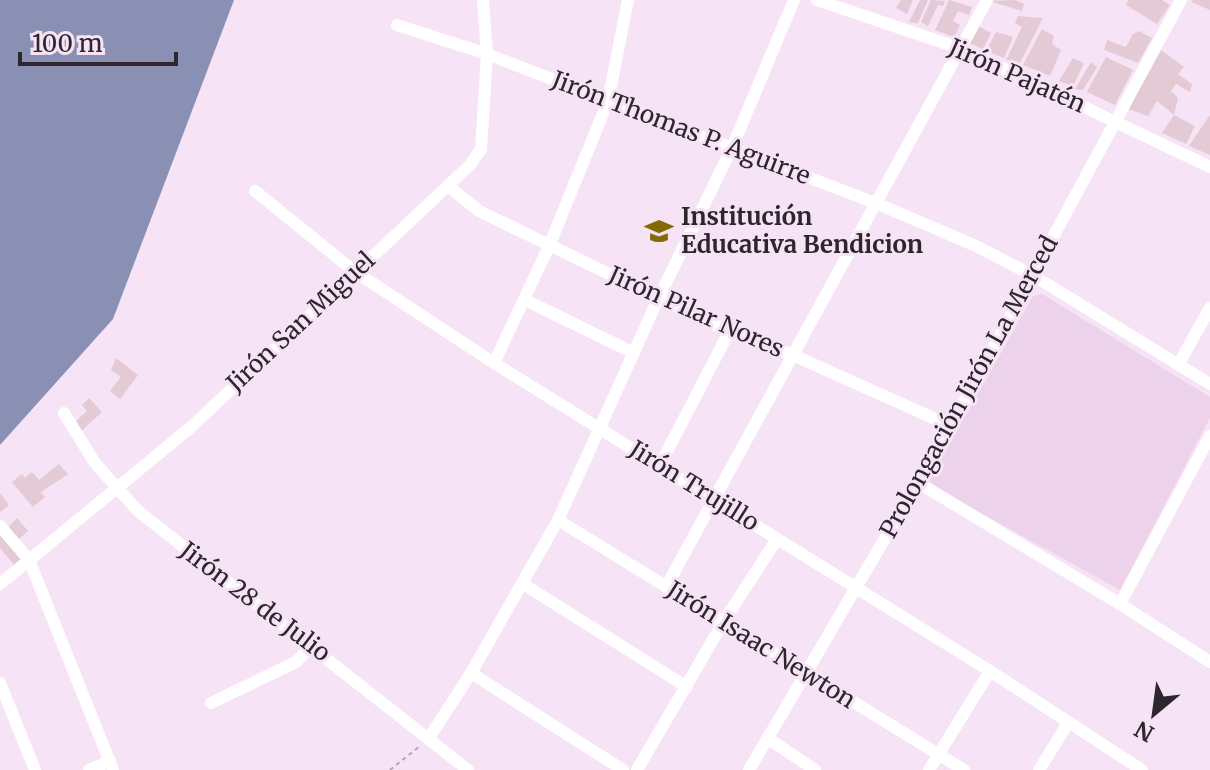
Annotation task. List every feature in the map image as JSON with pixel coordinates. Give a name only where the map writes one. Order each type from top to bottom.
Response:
[{"type":"street","name":"Jirón San Miguel","points":[[0,584],[190,428],[448,186],[481,149],[487,54],[483,0]]},
{"type":"street","points":[[494,363],[550,244],[608,101],[628,0]]},
{"type":"street","points":[[429,738],[471,673],[558,520],[659,297],[732,148],[794,0]]},
{"type":"street","name":"Jirón Pajatén","points":[[817,0],[962,49],[1210,167]]},
{"type":"street","points":[[666,587],[987,0]]},
{"type":"street","name":"Prolongación Jirón La Merced","points":[[749,770],[951,426],[1034,276],[1114,119],[1181,0]]},
{"type":"street","name":"Jirón Thomas P. Aguirre","points":[[397,25],[487,54],[878,204],[976,246],[1034,276],[1210,384]]},
{"type":"street","name":"Jirón Pilar Nores","points":[[448,186],[479,211],[729,332],[795,356],[951,426]]},
{"type":"street","name":"Jirón Trujillo","points":[[255,191],[354,271],[494,363],[990,671],[1128,766],[1142,770]]},
{"type":"street","points":[[525,300],[634,353]]},
{"type":"street","points":[[1178,365],[1210,308]]},
{"type":"street","points":[[660,465],[729,332]]},
{"type":"street","name":"Jirón 28 de Julio","points":[[64,413],[116,488],[160,530],[312,645],[468,770]]},
{"type":"street","points":[[1120,604],[1210,436]]},
{"type":"street","points":[[917,482],[1210,662]]},
{"type":"street","name":"Jirón Isaac Newton","points":[[558,520],[964,770]]},
{"type":"street","points":[[0,526],[29,560],[112,766],[89,770]]},
{"type":"street","points":[[637,770],[724,621],[777,539]]},
{"type":"street","points":[[523,584],[687,687]]},
{"type":"street","points":[[211,703],[296,662],[312,645]]},
{"type":"street","points":[[929,770],[990,671]]},
{"type":"street","points":[[471,673],[623,770]]},
{"type":"street","points":[[0,683],[35,770]]},
{"type":"street","points":[[1039,770],[1068,723]]},
{"type":"street","points":[[769,739],[815,770]]},
{"type":"path","points":[[390,770],[429,738]]},
{"type":"shaded area","points":[[1042,294],[1210,397],[1210,418],[1120,590],[932,486],[930,479],[1033,296]]},
{"type":"water","points":[[0,0],[234,0],[113,319],[0,445]]},
{"type":"building","points":[[901,0],[913,0],[907,14],[896,8]]},
{"type":"building","points":[[920,0],[928,0],[918,23],[909,22]]},
{"type":"building","points":[[931,0],[945,1],[943,6],[938,5],[928,26],[921,22]]},
{"type":"building","points":[[949,0],[972,7],[969,15],[958,11],[953,21],[960,25],[954,37],[935,30]]},
{"type":"building","points":[[1015,0],[1024,4],[1022,11],[989,1]]},
{"type":"building","points":[[1128,0],[1162,0],[1170,5],[1157,24],[1126,5]]},
{"type":"building","points":[[1210,0],[1210,10],[1191,2]]},
{"type":"building","points":[[1018,16],[1043,18],[1020,63],[1006,60],[1022,27],[1015,23]]},
{"type":"building","points":[[978,26],[991,33],[983,49],[969,43]]},
{"type":"building","points":[[1042,29],[1054,36],[1052,44],[1061,50],[1050,76],[1023,65]]},
{"type":"building","points":[[1139,31],[1152,38],[1138,63],[1104,50],[1107,40],[1126,47],[1133,34]]},
{"type":"building","points":[[996,32],[1013,37],[1004,58],[986,51]]},
{"type":"building","points":[[1161,50],[1184,67],[1178,74],[1192,84],[1190,92],[1176,84],[1171,91],[1178,98],[1174,115],[1157,101],[1148,116],[1128,109]]},
{"type":"building","points":[[1106,57],[1133,70],[1115,105],[1087,92]]},
{"type":"building","points":[[1073,58],[1084,63],[1073,86],[1059,81]]},
{"type":"building","points":[[1091,62],[1097,67],[1083,90],[1075,89]]},
{"type":"building","points":[[1174,115],[1195,126],[1186,144],[1162,133]]},
{"type":"building","points":[[1210,115],[1210,155],[1189,146]]},
{"type":"building","points":[[116,358],[138,375],[120,399],[110,391],[121,377],[111,370]]},
{"type":"building","points":[[89,398],[102,412],[80,432],[73,424],[87,411],[82,405]]},
{"type":"building","points":[[59,464],[68,474],[41,492],[45,497],[33,507],[12,482],[22,474],[25,478],[32,472],[39,480]]},
{"type":"building","points":[[0,493],[9,505],[0,512]]},
{"type":"building","points":[[17,518],[28,531],[19,539],[8,527]]},
{"type":"building","points":[[0,534],[23,558],[14,565],[0,548]]},
{"type":"place","name":"Institución Educativa Bendicion","points":[[659,231]]}]
